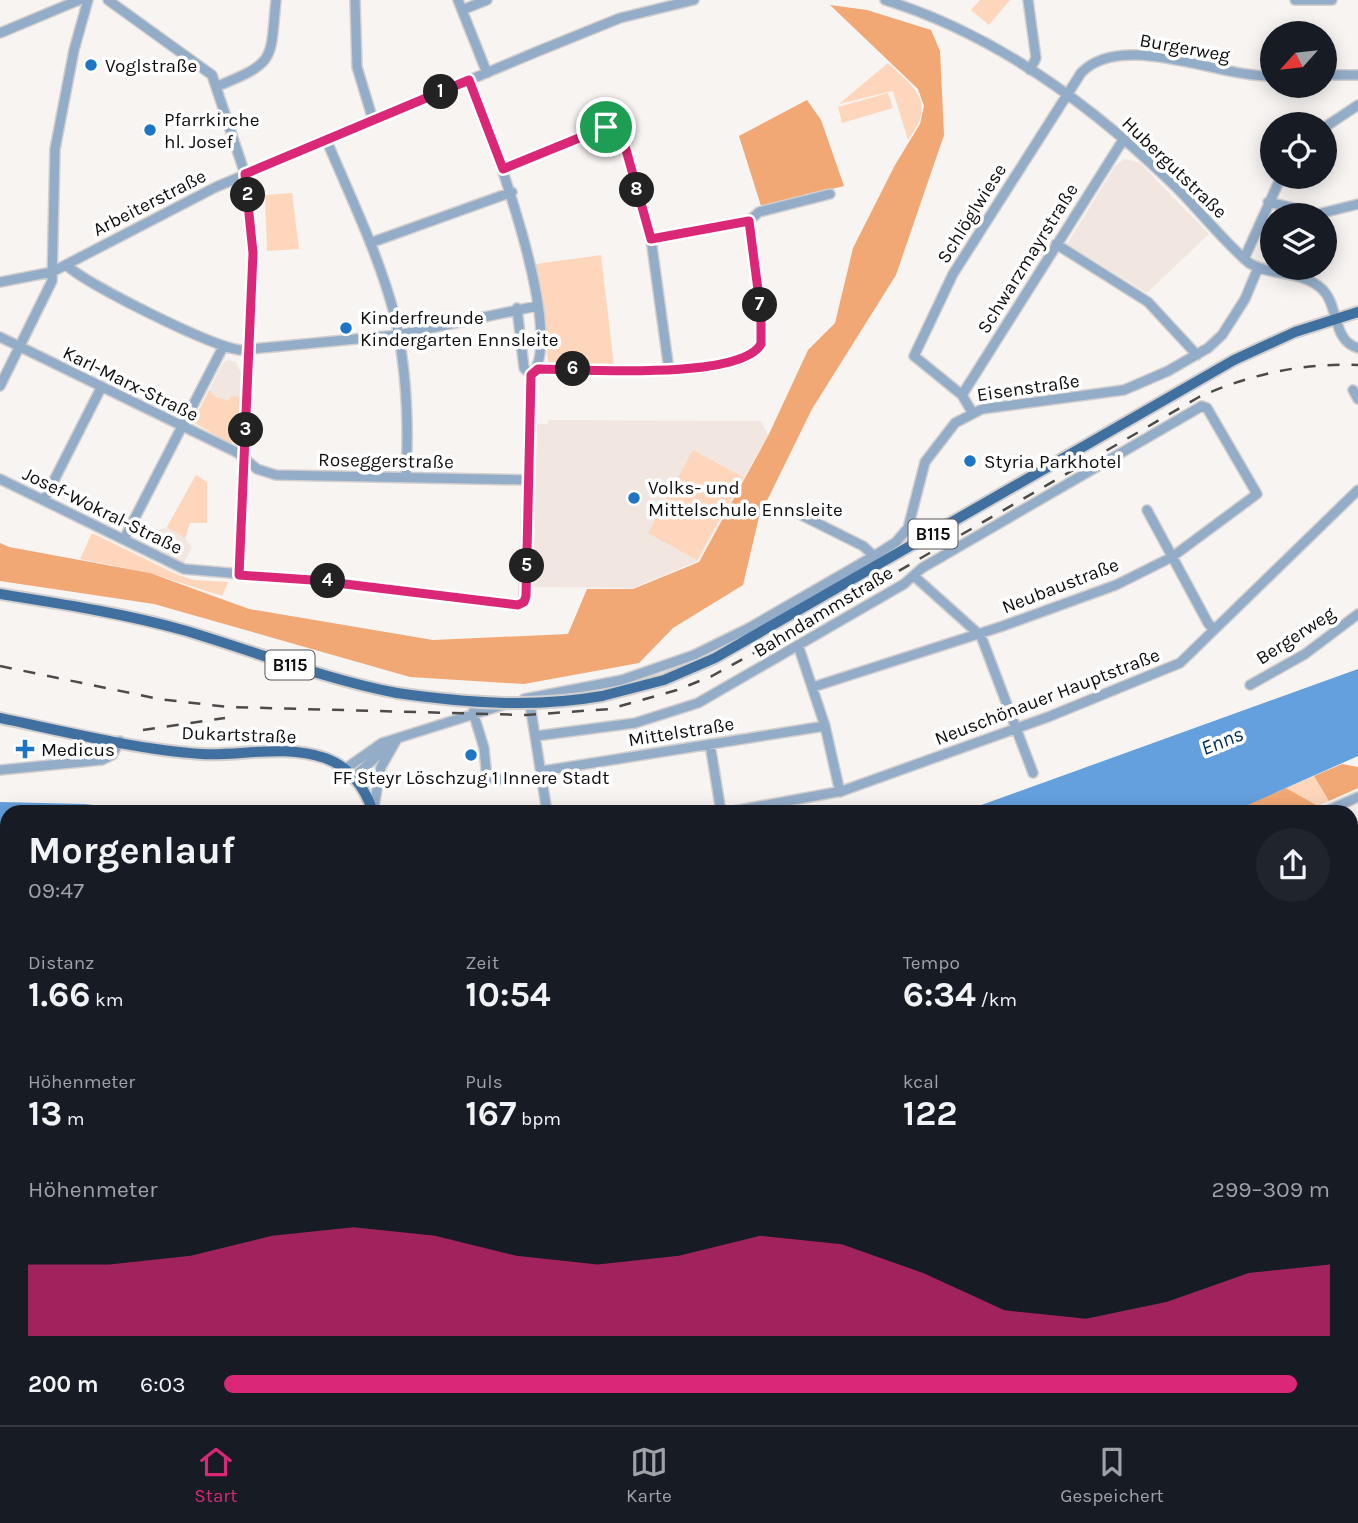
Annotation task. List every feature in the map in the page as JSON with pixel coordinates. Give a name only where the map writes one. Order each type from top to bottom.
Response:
[{"type":"main road","name":"B115","points":[[0,594],[116,613],[339,679],[397,693],[505,703],[551,702],[603,696],[664,680],[715,658],[1226,364],[1295,332],[1358,312]]},
{"type":"main road","points":[[0,600],[17,603],[30,598]]},
{"type":"main road","name":"Dukartstraße","points":[[0,718],[200,754],[306,754],[325,758],[349,773]]},
{"type":"main road","points":[[349,773],[366,793],[370,805]]},
{"type":"street","points":[[0,33],[79,0]]},
{"type":"street","points":[[0,386],[51,285],[55,149],[81,18],[88,0]]},
{"type":"street","points":[[110,0],[207,70],[218,86],[245,174],[253,253],[239,575]]},
{"type":"street","points":[[218,86],[257,69],[266,61],[271,51],[276,0]]},
{"type":"street","points":[[355,0],[357,67],[373,120]]},
{"type":"street","points":[[458,0],[487,73]]},
{"type":"street","points":[[462,10],[487,0]]},
{"type":"street","name":"Arbeiterstraße","points":[[0,282],[52,272],[176,206],[245,174],[620,18],[659,3],[694,0]]},
{"type":"street","name":"Hubergutstraße","points":[[886,0],[951,25],[1066,94],[1124,140],[1175,187],[1244,259],[1258,268]]},
{"type":"street","points":[[1028,0],[1036,58],[1030,70]]},
{"type":"street","points":[[1295,0],[1332,0]]},
{"type":"street","points":[[61,9],[81,18]]},
{"type":"street","name":"Burgerweg","points":[[1066,94],[1092,63],[1130,55],[1260,74]]},
{"type":"street","points":[[1337,75],[1358,75]]},
{"type":"street","points":[[469,80],[512,192],[529,256],[537,306],[540,348],[535,372],[529,480]]},
{"type":"street","name":"Schlöglwiese","points":[[962,395],[914,356],[953,274],[1066,94]]},
{"type":"street","points":[[1337,119],[1358,105]]},
{"type":"street","points":[[503,169],[606,127],[617,129],[623,139],[651,239],[669,370]]},
{"type":"street","points":[[326,139],[370,243],[390,299],[398,335],[408,412],[407,478]]},
{"type":"street","name":"Schwarzmayrstraße","points":[[962,395],[1124,140]]},
{"type":"street","points":[[1244,259],[1275,189]]},
{"type":"street","points":[[370,243],[512,192]]},
{"type":"street","points":[[651,239],[749,221],[759,212],[830,194]]},
{"type":"street","points":[[1268,202],[1318,214],[1358,204]]},
{"type":"street","points":[[517,308],[524,368],[535,372],[713,367],[753,353],[761,344],[761,313],[749,221]]},
{"type":"street","points":[[1056,244],[1148,302],[1196,355]]},
{"type":"street","points":[[66,265],[80,276],[223,347],[250,350],[398,335],[517,308],[537,306]]},
{"type":"street","points":[[1258,268],[1296,274],[1311,281],[1327,295],[1344,340],[1358,348]]},
{"type":"street","name":"Eisenstraße","points":[[349,773],[398,737],[473,712],[622,680],[694,655],[750,628],[874,556],[902,536],[914,514],[925,462],[947,431],[972,412],[1124,390],[1196,355],[1229,327],[1258,268]]},
{"type":"street","name":"Karl-Marx-Straße","points":[[0,337],[245,460]]},
{"type":"street","points":[[124,539],[223,347]]},
{"type":"street","points":[[44,500],[101,388]]},
{"type":"street","points":[[1353,390],[1358,400]]},
{"type":"street","points":[[962,395],[972,412]]},
{"type":"street","name":"Bahndammstraße","points":[[536,736],[607,729],[664,715],[733,686],[914,576],[922,568],[1198,407],[1207,408],[1234,452]]},
{"type":"street","name":"Neubaustraße","points":[[813,687],[1116,585],[1172,557],[1257,494],[1234,452]]},
{"type":"street","name":"Roseggerstraße","points":[[245,460],[257,469],[276,475],[529,480]]},
{"type":"street","name":"Josef-Wokral-Straße","points":[[0,479],[184,569],[312,580],[518,605],[524,602],[529,480]]},
{"type":"street","name":"Neuschönauer Hauptstraße","points":[[767,805],[840,792],[1016,728],[1180,663],[1358,490]]},
{"type":"street","points":[[1147,510],[1214,630]]},
{"type":"street","points":[[793,511],[863,546],[874,556]]},
{"type":"street","points":[[914,576],[978,633],[1033,772]]},
{"type":"street","name":"Bergerweg","points":[[1250,685],[1305,654],[1358,614]]},
{"type":"street","points":[[798,645],[825,726],[840,792]]},
{"type":"street","points":[[529,698],[546,805]]},
{"type":"street","points":[[473,712],[484,748],[487,779],[544,782]]},
{"type":"street","name":"Mittelstraße","points":[[542,771],[825,726]]},
{"type":"street","points":[[374,805],[381,767],[398,737]]},
{"type":"street","points":[[0,770],[102,760],[112,755],[120,741]]},
{"type":"street","points":[[710,744],[720,805]]},
{"type":"shaded area","points":[[980,0],[1010,0],[989,25],[971,10]]},
{"type":"shaded area","points":[[830,5],[867,10],[931,30],[940,51],[944,135],[896,275],[812,409],[759,517],[743,585],[673,628],[639,663],[524,684],[410,677],[154,604],[0,581],[0,543],[9,547],[150,573],[249,609],[433,640],[568,634],[587,589],[633,589],[699,562],[769,434],[808,350],[835,323],[853,248],[895,165],[920,124],[924,106],[918,89]]},
{"type":"shaded area","points":[[888,63],[914,89],[922,106],[921,116],[908,140],[893,91],[839,104]]},
{"type":"shaded area","points":[[888,93],[893,108],[842,123],[838,107]]},
{"type":"shaded area","points":[[807,100],[821,120],[844,186],[761,206],[739,136]]},
{"type":"shaded area","points":[[1125,159],[1140,163],[1209,234],[1147,293],[1067,244],[1115,166]]},
{"type":"shaded area","points":[[292,193],[299,249],[267,251],[265,195]]},
{"type":"shaded area","points":[[601,255],[614,366],[548,362],[536,264]]},
{"type":"shaded area","points":[[228,360],[236,362],[242,376],[240,438],[229,443],[193,422],[222,364]]},
{"type":"shaded area","points":[[209,390],[216,397],[228,401],[231,396],[241,397],[239,441],[229,443],[193,422]]},
{"type":"shaded area","name":"Volks- und Mittelschule Ennsleite","points":[[548,420],[761,421],[768,435],[698,561],[633,588],[531,587],[537,424],[548,424]]},
{"type":"shaded area","points":[[693,450],[743,477],[697,560],[648,533]]},
{"type":"shaded area","points":[[196,475],[207,482],[207,523],[190,523],[185,538],[192,547],[184,563],[151,546],[159,530],[167,527]]},
{"type":"shaded area","points":[[196,475],[207,482],[207,523],[190,523],[185,538],[167,527]]},
{"type":"shaded area","points":[[92,533],[178,575],[194,580],[228,582],[222,596],[150,573],[80,559]]},
{"type":"shaded area","points":[[1342,764],[1358,767],[1358,788],[1329,801],[1314,776]]},
{"type":"shaded area","points":[[1314,776],[1329,801],[1316,805],[1286,788]]},
{"type":"shaded area","points":[[1286,788],[1316,805],[1246,805]]},
{"type":"water","name":"Enns","points":[[1358,669],[1358,756],[1248,805],[981,805]]},
{"type":"water","points":[[0,802],[93,805],[0,805]]},
{"type":"railway","points":[[0,666],[159,699],[228,707],[526,715],[610,709],[677,690],[712,676],[814,620],[1199,397],[1257,376],[1296,368],[1358,365]]},
{"type":"railway","points":[[143,730],[225,718]]},
{"type":"place","name":"Voglstraße","points":[[91,65]]},
{"type":"place","name":"Pfarrkirche hl. Josef","points":[[150,130]]},
{"type":"place","name":"Kinderfreunde Kindergarten Ennsleite","points":[[346,328]]},
{"type":"place","name":"Styria Parkhotel","points":[[970,461]]},
{"type":"place","name":"Volks- und Mittelschule Ennsleite","points":[[634,498]]},
{"type":"place","name":"Medicus","points":[[25,749]]},
{"type":"place","name":"FF Steyr Löschzug 1 Innere Stadt","points":[[471,755]]},
{"type":"route","points":[[469,80],[503,169],[606,127],[617,129],[623,139],[651,239],[749,221],[762,328],[758,349],[746,356],[700,369],[538,369],[531,375],[526,596],[524,602],[518,605],[312,580],[239,575],[253,253],[253,230],[245,174],[469,80]]}]
